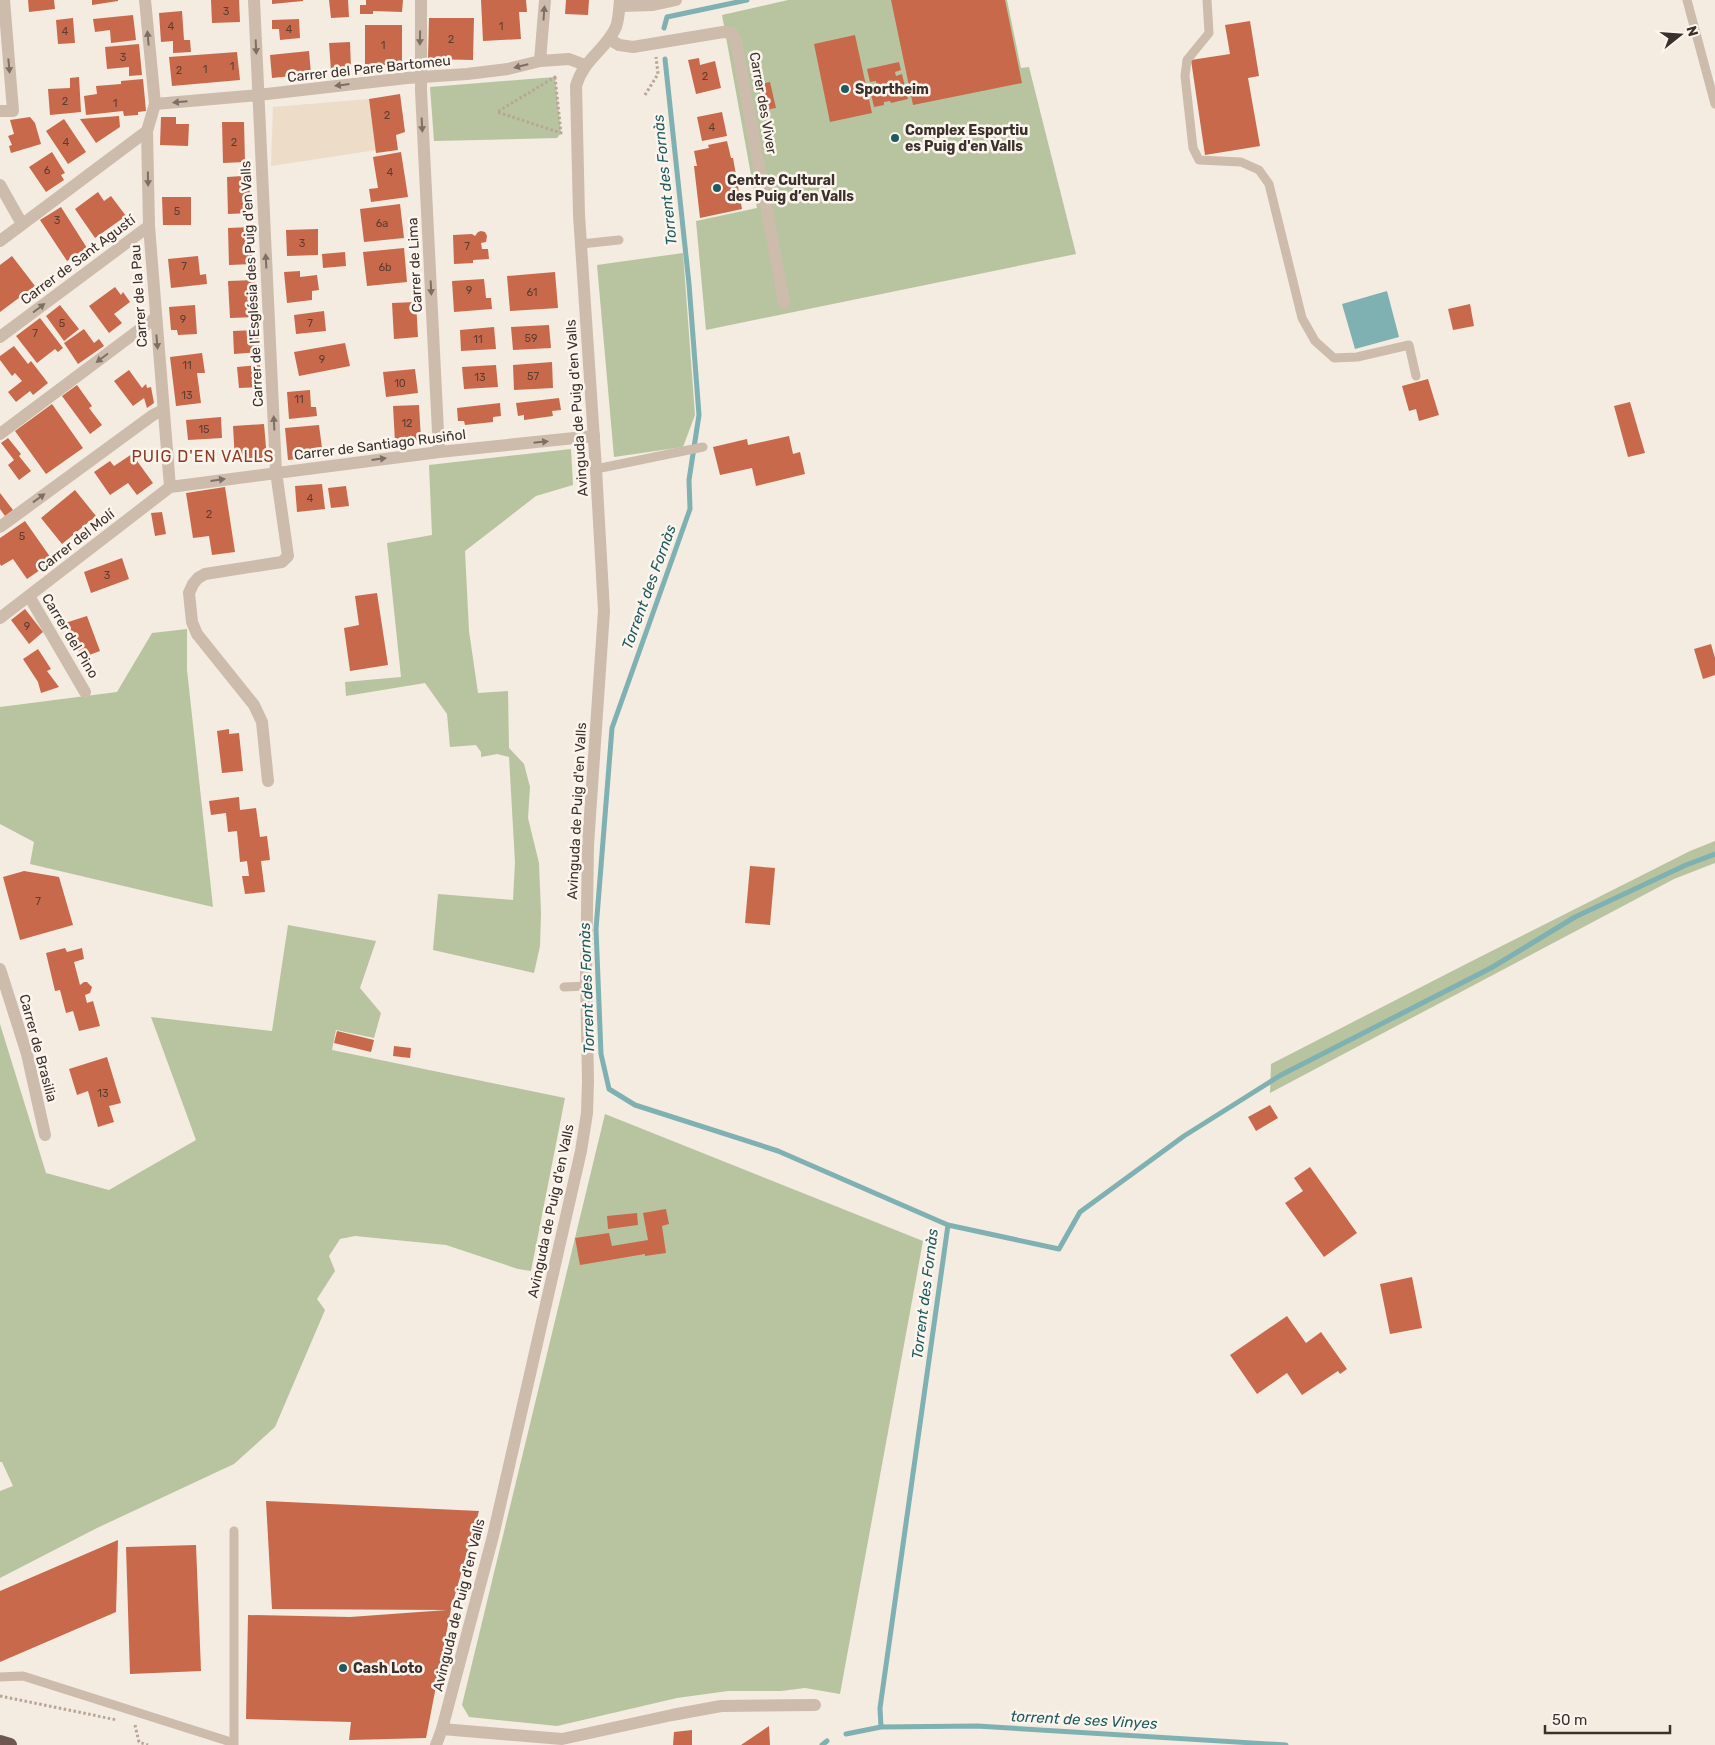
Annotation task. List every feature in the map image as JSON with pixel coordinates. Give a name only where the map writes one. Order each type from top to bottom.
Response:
[{"type":"highway","points":[[0,1742],[10,1745]]},
{"type":"street","points":[[0,111],[13,111],[4,0]]},
{"type":"street","name":"Carrer de la Pau","points":[[145,0],[154,104],[147,131],[149,226],[170,487]]},
{"type":"street","name":"Carrer de l'Església des Puig d'en Valls","points":[[254,0],[276,472],[288,556],[282,562],[205,574],[193,584],[189,594],[192,622],[197,634],[254,705],[262,722],[268,782]]},
{"type":"street","name":"Carrer de Lima","points":[[421,0],[420,77],[439,452]]},
{"type":"street","points":[[540,61],[545,0]]},
{"type":"street","points":[[609,39],[616,28],[620,3],[653,5],[676,0]]},
{"type":"street","name":"Carrer des Viver","points":[[609,39],[619,44],[633,47],[723,32],[732,33],[736,41],[784,303]]},
{"type":"street","name":"Avinguda de Puig d'en Valls","points":[[436,1745],[442,1729],[493,1536],[581,1151],[587,1113],[588,845],[604,611],[581,244],[576,86],[585,65],[609,39]]},
{"type":"street","name":"Carrer del Pare Bartomeu","points":[[154,104],[467,74],[508,69],[540,61],[569,60],[585,65]]},
{"type":"street","points":[[0,241],[147,131]]},
{"type":"street","points":[[0,185],[22,224]]},
{"type":"street","name":"Carrer de Sant Agustí","points":[[0,337],[149,226]]},
{"type":"street","points":[[0,434],[156,318]]},
{"type":"street","points":[[0,527],[153,415],[164,410]]},
{"type":"street","name":"Carrer de Santiago Rusiñol","points":[[170,487],[439,452],[594,436]]},
{"type":"street","name":"Carrer del Molí","points":[[0,618],[170,487]]},
{"type":"street","name":"Carrer del Pino","points":[[28,596],[85,692]]},
{"type":"street","name":"Carrer de Brasilia","points":[[0,969],[27,1054],[45,1135]]},
{"type":"street","points":[[442,1729],[562,1739],[721,1706],[815,1705]]},
{"type":"street","name":"Avinguda de Puig d'en Valls","points":[[442,1729],[442,1745]]},
{"type":"lane","points":[[1207,0],[1209,33],[1187,60],[1185,76],[1193,148],[1199,160],[1242,162],[1259,170],[1264,177],[1268,184],[1302,318],[1315,340],[1334,358],[1357,356],[1408,345],[1416,376]]},
{"type":"lane","points":[[1687,0],[1715,104]]},
{"type":"lane","points":[[581,244],[619,240]]},
{"type":"lane","points":[[596,469],[703,447]]},
{"type":"lane","points":[[564,987],[586,986]]},
{"type":"lane","points":[[0,1677],[23,1676],[234,1744],[234,1531]]},
{"type":"path","points":[[645,95],[658,74],[656,59]]},
{"type":"path","points":[[555,77],[561,133],[534,124],[497,112],[555,77]]},
{"type":"path","points":[[0,1696],[125,1722]]},
{"type":"path","points":[[135,1724],[140,1742],[148,1745]]},
{"type":"green space","name":"Complex Esportiu es Puig d'en Valls","points":[[788,0],[1007,0],[1021,68],[1029,67],[1076,254],[706,330],[696,221],[757,208],[722,15]]},
{"type":"green space","points":[[555,77],[561,133],[557,138],[434,141],[430,87]]},
{"type":"green space","points":[[683,253],[695,415],[683,447],[614,457],[597,265]]},
{"type":"green space","points":[[571,449],[573,485],[536,496],[465,551],[469,631],[478,693],[508,691],[509,748],[524,764],[530,787],[528,818],[539,863],[541,913],[540,946],[534,973],[433,950],[438,894],[513,900],[515,862],[509,757],[497,754],[481,757],[481,752],[476,745],[450,747],[447,714],[425,683],[346,696],[345,682],[401,677],[387,543],[432,535],[429,465]]},
{"type":"green space","points":[[187,629],[187,670],[213,907],[30,864],[34,842],[0,824],[0,707],[117,692],[152,633]]},
{"type":"green space","points":[[1715,841],[1715,863],[1674,879],[1270,1093],[1271,1064],[1690,851]]},
{"type":"green space","points":[[288,925],[376,941],[360,988],[381,1013],[374,1038],[336,1030],[332,1050],[565,1098],[531,1271],[518,1269],[446,1245],[355,1236],[340,1239],[329,1256],[335,1271],[317,1299],[325,1310],[275,1427],[234,1464],[97,1528],[0,1578],[0,1491],[13,1486],[2,1462],[0,1462],[0,1024],[46,1173],[109,1190],[196,1140],[151,1017],[272,1031]]},
{"type":"green space","points":[[605,1114],[923,1241],[840,1694],[805,1688],[781,1691],[728,1691],[677,1698],[557,1726],[469,1717],[462,1705]]},
{"type":"shaded area","points":[[369,99],[376,150],[271,166],[273,107]]},
{"type":"water","points":[[1387,291],[1399,337],[1355,349],[1342,304]]},
{"type":"building","points":[[28,0],[54,0],[55,9],[29,12]]},
{"type":"building","points":[[92,0],[118,0],[118,1],[92,5]]},
{"type":"building","points":[[211,0],[239,0],[240,22],[212,23]]},
{"type":"building","points":[[272,0],[303,0],[303,1],[272,4]]},
{"type":"building","points":[[329,0],[348,0],[349,17],[331,18]]},
{"type":"building","points":[[366,0],[403,0],[402,12],[373,11],[373,14],[360,14],[360,5],[366,5]]},
{"type":"building","points":[[481,0],[526,0],[527,12],[519,12],[521,39],[483,41]]},
{"type":"building","points":[[566,0],[589,0],[588,15],[565,14]]},
{"type":"building","points":[[891,0],[1005,0],[1022,83],[913,105]]},
{"type":"building","points":[[182,11],[184,40],[190,40],[191,52],[173,53],[173,41],[161,42],[159,13]]},
{"type":"building","points":[[133,15],[136,40],[111,43],[110,30],[95,32],[93,19]]},
{"type":"building","points":[[73,18],[75,43],[58,44],[56,20]]},
{"type":"building","points":[[429,18],[474,18],[473,60],[428,59]]},
{"type":"building","points":[[299,19],[300,38],[280,40],[279,29],[272,29],[272,20]]},
{"type":"building","points":[[1250,21],[1259,76],[1248,78],[1260,146],[1205,155],[1191,60],[1230,54],[1225,25]]},
{"type":"building","points":[[365,25],[402,25],[402,65],[365,65]]},
{"type":"building","name":"Sportheim","points":[[855,35],[872,113],[830,122],[814,44]]},
{"type":"building","points":[[350,42],[351,69],[331,71],[329,43]]},
{"type":"building","points":[[139,44],[142,75],[129,76],[129,67],[107,69],[105,47]]},
{"type":"building","points":[[309,51],[311,74],[272,78],[270,55]]},
{"type":"building","points":[[237,52],[240,80],[172,86],[169,57]]},
{"type":"building","points":[[699,58],[700,65],[715,61],[721,88],[696,94],[688,60]]},
{"type":"building","points":[[899,62],[901,70],[895,72],[896,76],[902,74],[908,99],[891,103],[890,101],[884,102],[884,105],[874,107],[871,94],[878,93],[876,81],[870,82],[867,69]]},
{"type":"building","points":[[79,77],[81,112],[50,115],[48,89],[70,88],[70,78]]},
{"type":"building","points":[[143,79],[146,111],[138,112],[138,115],[124,116],[123,111],[86,115],[84,96],[97,94],[96,86],[121,84],[121,81]]},
{"type":"building","points":[[770,82],[776,108],[765,110],[759,84]]},
{"type":"building","points":[[400,94],[405,132],[396,135],[398,150],[376,153],[369,99]]},
{"type":"building","points":[[722,112],[727,136],[702,141],[697,117]]},
{"type":"building","points":[[119,116],[120,127],[96,143],[80,119]]},
{"type":"building","points":[[30,117],[35,123],[41,144],[11,153],[9,146],[12,145],[8,136],[14,134],[10,120]]},
{"type":"building","points":[[161,117],[176,117],[176,124],[189,124],[188,146],[160,145]]},
{"type":"building","points":[[64,119],[86,152],[68,164],[46,131]]},
{"type":"building","points":[[222,122],[244,122],[245,162],[223,163]]},
{"type":"building","name":"Centre Cultural des Puig d’en Valls","points":[[727,141],[731,158],[733,158],[742,209],[700,218],[694,166],[697,166],[694,151],[709,148],[708,145]]},
{"type":"building","points":[[52,152],[65,173],[61,175],[64,180],[46,192],[29,167]]},
{"type":"building","points":[[401,152],[408,197],[371,202],[369,189],[378,188],[373,157]]},
{"type":"building","points":[[242,176],[243,180],[249,180],[251,213],[228,214],[227,177]]},
{"type":"building","points":[[98,192],[104,201],[111,196],[126,216],[95,238],[75,209]]},
{"type":"building","points":[[162,197],[191,197],[191,225],[163,225]]},
{"type":"building","points":[[400,204],[404,238],[364,242],[360,209]]},
{"type":"building","points":[[61,207],[87,248],[67,261],[40,220]]},
{"type":"building","points":[[251,227],[253,264],[229,265],[228,228]]},
{"type":"building","points":[[318,229],[318,255],[287,256],[286,230]]},
{"type":"building","points":[[481,231],[485,232],[487,236],[486,242],[481,243],[482,249],[488,249],[489,259],[473,260],[473,263],[454,264],[453,235],[472,234],[475,236]]},
{"type":"building","points":[[404,248],[407,282],[367,286],[363,252]]},
{"type":"building","points":[[345,252],[346,266],[323,268],[322,254]]},
{"type":"building","points":[[12,256],[35,286],[0,312],[0,265]]},
{"type":"building","points":[[198,256],[200,275],[206,274],[207,284],[171,288],[168,259]]},
{"type":"building","points":[[300,271],[300,277],[317,275],[319,290],[312,291],[312,300],[287,303],[284,272]]},
{"type":"building","points":[[555,272],[558,308],[510,311],[507,276]]},
{"type":"building","points":[[484,279],[486,298],[491,298],[492,309],[454,312],[452,281]]},
{"type":"building","points":[[255,280],[257,317],[230,318],[228,281]]},
{"type":"building","points":[[115,287],[121,295],[123,292],[130,302],[114,314],[122,323],[109,333],[89,306]]},
{"type":"building","points":[[416,302],[418,337],[394,339],[392,303]]},
{"type":"building","points":[[1470,304],[1474,326],[1453,330],[1448,309]]},
{"type":"building","points":[[60,305],[79,329],[64,341],[46,316]]},
{"type":"building","points":[[195,305],[197,334],[178,335],[177,330],[171,330],[169,307]]},
{"type":"building","points":[[324,311],[326,331],[296,334],[294,315]]},
{"type":"building","points":[[40,318],[63,348],[58,352],[55,349],[37,363],[16,336]]},
{"type":"building","points":[[549,325],[551,348],[513,350],[511,327]]},
{"type":"building","points":[[494,327],[496,349],[461,351],[460,330]]},
{"type":"building","points":[[84,329],[94,343],[99,339],[104,346],[78,364],[64,343]]},
{"type":"building","points":[[258,330],[259,352],[234,354],[233,331]]},
{"type":"building","points":[[345,343],[350,366],[299,376],[294,352]]},
{"type":"building","points":[[14,346],[28,364],[31,361],[48,383],[33,395],[30,391],[16,402],[8,392],[22,381],[15,373],[12,376],[0,360],[0,356]]},
{"type":"building","points":[[202,353],[205,373],[197,373],[201,403],[176,406],[170,357]]},
{"type":"building","points":[[552,362],[553,388],[514,390],[513,365]]},
{"type":"building","points":[[260,365],[261,387],[239,388],[237,367]]},
{"type":"building","points":[[496,365],[498,387],[464,389],[462,367]]},
{"type":"building","points":[[415,369],[418,393],[386,397],[383,372]]},
{"type":"building","points":[[129,370],[142,388],[146,384],[147,388],[151,387],[154,403],[147,408],[144,398],[133,406],[114,381]]},
{"type":"building","points":[[1428,379],[1439,415],[1419,421],[1416,409],[1409,411],[1402,386]]},
{"type":"building","points":[[77,385],[92,406],[89,408],[102,425],[90,434],[62,396]]},
{"type":"building","points":[[310,390],[311,407],[316,407],[317,416],[289,419],[287,392]]},
{"type":"building","points":[[559,398],[561,410],[552,411],[553,416],[524,420],[524,415],[518,416],[516,403]]},
{"type":"building","points":[[1630,402],[1645,453],[1628,457],[1614,406]]},
{"type":"building","points":[[500,403],[501,416],[493,417],[493,422],[465,425],[464,421],[458,421],[457,408]]},
{"type":"building","points":[[52,404],[83,448],[46,474],[15,431]]},
{"type":"building","points":[[419,405],[421,440],[395,442],[393,406]]},
{"type":"building","points":[[221,417],[222,438],[188,440],[186,420]]},
{"type":"building","points":[[264,424],[267,459],[235,461],[233,426]]},
{"type":"building","points":[[319,425],[323,456],[288,460],[285,428]]},
{"type":"building","points":[[789,436],[793,454],[800,452],[805,474],[756,486],[752,468],[720,475],[713,447],[747,439],[748,445]]},
{"type":"building","points":[[8,438],[21,454],[19,456],[31,471],[19,480],[8,465],[14,460],[1,443]]},
{"type":"building","points":[[132,454],[153,483],[137,495],[128,483],[110,495],[94,472],[110,461],[114,466]]},
{"type":"building","points":[[322,484],[325,509],[297,512],[295,486]]},
{"type":"building","points":[[346,486],[349,506],[331,508],[328,488]]},
{"type":"building","points":[[225,487],[235,552],[212,555],[209,536],[193,538],[186,493]]},
{"type":"building","points":[[75,490],[96,516],[62,544],[41,518]]},
{"type":"building","points":[[0,493],[13,510],[5,516],[0,509]]},
{"type":"building","points":[[162,512],[166,534],[155,536],[151,513]]},
{"type":"building","points":[[25,521],[53,561],[27,579],[13,559],[1,566],[0,564],[0,538]]},
{"type":"building","points":[[122,558],[129,579],[91,593],[84,572]]},
{"type":"building","points":[[377,593],[388,665],[350,671],[344,628],[359,625],[355,596]]},
{"type":"building","points":[[25,609],[43,632],[29,644],[11,620]]},
{"type":"building","points":[[87,616],[100,651],[81,658],[74,639],[71,640],[65,623]]},
{"type":"building","points":[[1711,644],[1715,658],[1715,675],[1703,679],[1694,649]]},
{"type":"building","points":[[38,649],[51,669],[47,671],[59,687],[41,693],[38,682],[23,659]]},
{"type":"building","points":[[229,729],[229,734],[239,733],[243,771],[222,773],[217,731]]},
{"type":"building","points":[[239,797],[240,810],[256,808],[260,837],[267,836],[270,860],[261,861],[265,892],[245,894],[242,876],[249,876],[247,861],[240,862],[237,831],[228,832],[226,813],[211,815],[209,801]]},
{"type":"building","points":[[750,866],[775,868],[770,925],[745,923]]},
{"type":"building","points":[[24,871],[59,877],[73,925],[20,940],[3,877]]},
{"type":"building","points":[[65,948],[67,952],[82,948],[84,959],[74,962],[80,985],[87,982],[92,987],[90,993],[85,995],[87,1003],[93,1001],[100,1026],[79,1031],[73,1011],[66,1013],[60,990],[55,991],[46,953]]},
{"type":"building","points":[[337,1031],[374,1040],[371,1052],[334,1043]]},
{"type":"building","points":[[394,1046],[411,1048],[410,1058],[393,1056]]},
{"type":"building","points":[[107,1057],[121,1103],[109,1106],[114,1122],[98,1127],[88,1091],[77,1095],[69,1069]]},
{"type":"building","points":[[1270,1105],[1278,1118],[1256,1131],[1248,1117]]},
{"type":"building","points":[[1310,1167],[1357,1233],[1324,1257],[1285,1203],[1303,1191],[1294,1178]]},
{"type":"building","points":[[666,1209],[669,1224],[662,1226],[666,1253],[645,1256],[645,1254],[580,1265],[575,1238],[609,1233],[612,1246],[648,1240],[643,1213]]},
{"type":"building","points":[[637,1213],[638,1225],[608,1229],[607,1216]]},
{"type":"building","points":[[1412,1277],[1422,1328],[1390,1334],[1380,1284]]},
{"type":"building","points":[[1287,1316],[1306,1343],[1321,1332],[1347,1369],[1340,1374],[1338,1371],[1302,1395],[1287,1373],[1257,1394],[1230,1355]]},
{"type":"building","points":[[266,1501],[479,1511],[451,1609],[426,1738],[349,1740],[351,1722],[246,1719],[248,1615],[350,1617],[447,1610],[272,1609]]},
{"type":"building","points":[[118,1540],[116,1612],[0,1662],[0,1591]]},
{"type":"building","points":[[196,1545],[201,1671],[130,1674],[126,1547]]},
{"type":"building","points":[[769,1726],[770,1745],[741,1745]]},
{"type":"building","points":[[692,1730],[692,1745],[673,1745],[674,1732]]},
{"type":"waterway","name":"Torrent des Fornàs","points":[[664,28],[667,17],[747,0]]},
{"type":"waterway","name":"Torrent des Fornàs","points":[[665,59],[689,284],[699,415],[689,480],[690,509],[612,728],[596,929],[601,1054],[609,1089],[635,1105],[778,1151],[948,1225],[880,1708],[881,1727]]},
{"type":"waterway","points":[[948,1225],[1059,1249],[1080,1212],[1184,1136],[1281,1075],[1491,968],[1575,917],[1686,865],[1715,854]]},
{"type":"waterway","name":"torrent de ses Vinyes","points":[[846,1734],[881,1727],[977,1726],[1286,1745]]},
{"type":"waterway","points":[[822,1745],[827,1741]]},
{"type":"place","name":"Sportheim","points":[[845,89]]},
{"type":"place","name":"Complex Esportiu es Puig d'en Valls","points":[[895,138]]},
{"type":"place","name":"Centre Cultural des Puig d’en Valls","points":[[717,188]]},
{"type":"place","name":"Cash Loto","points":[[343,1668]]},
{"type":"district","name":"PUIG D'EN VALLS","points":[[203,456]]}]
